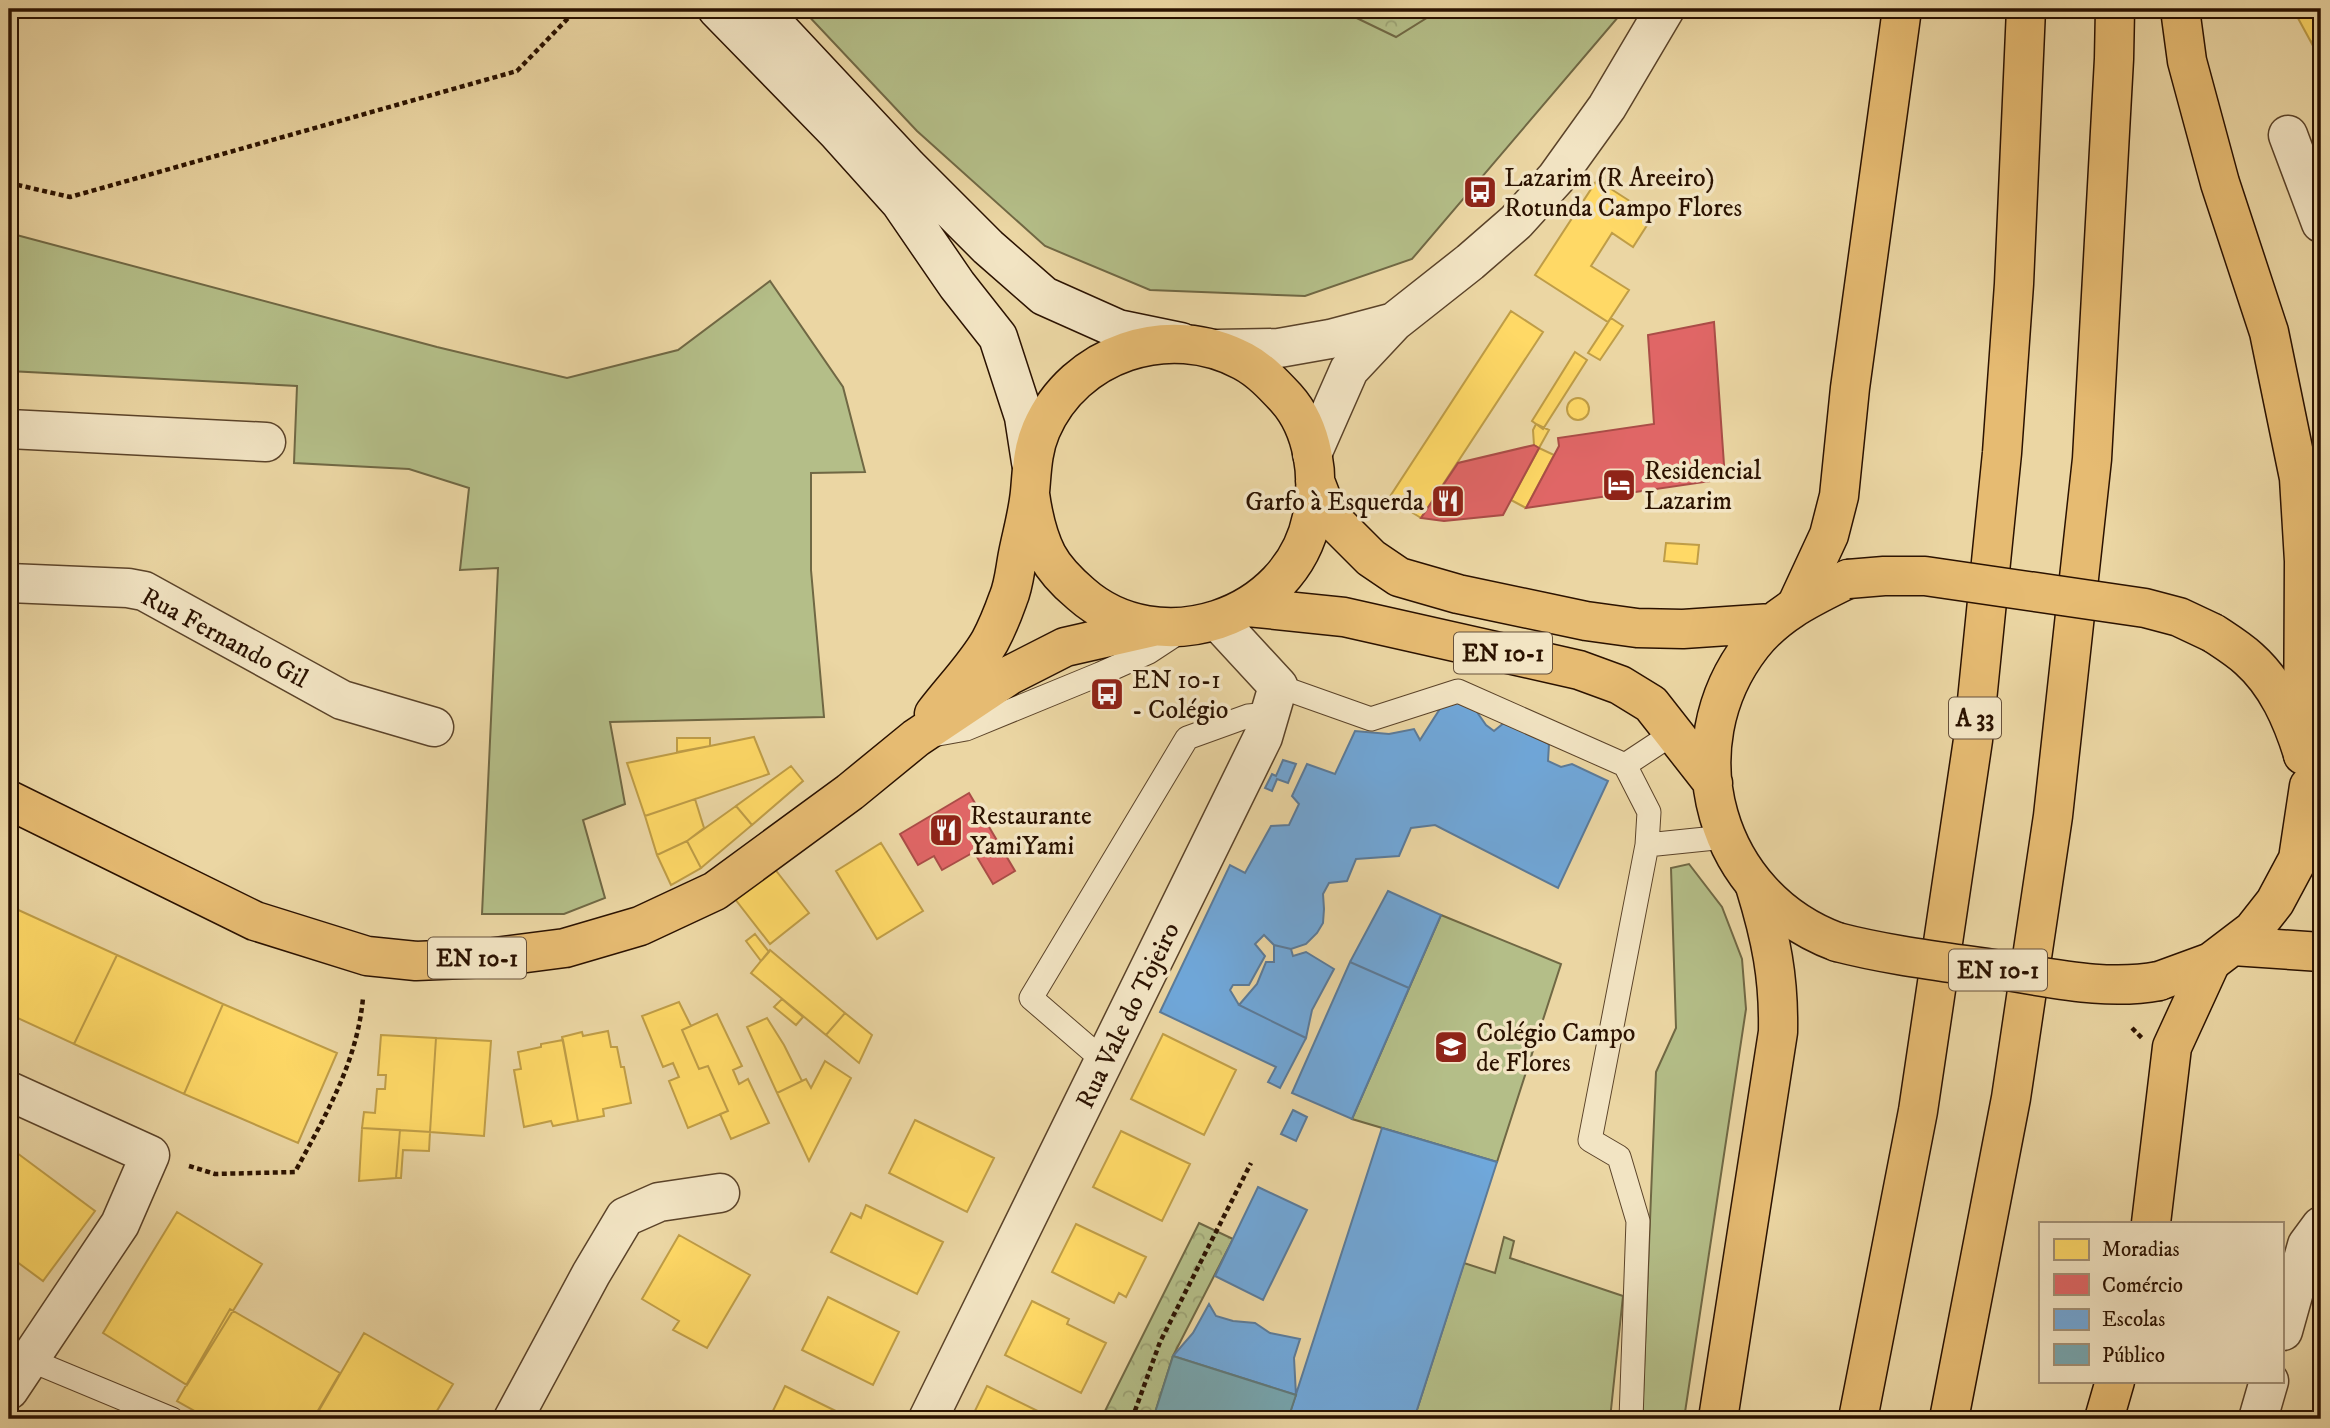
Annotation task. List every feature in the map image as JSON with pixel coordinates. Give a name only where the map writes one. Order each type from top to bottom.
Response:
[{"type":"main road","points":[[1785,614],[1829,535],[1839,496],[1850,388],[1902,9]]},
{"type":"main road","name":"A 33","points":[[1858,1419],[1918,1111],[1973,740],[2004,427],[2014,284],[2026,9]]},
{"type":"main road","points":[[1949,1419],[2011,1098],[2053,816],[2092,459],[2115,9]]},
{"type":"main road","points":[[2180,9],[2187,61],[2220,183],[2269,332],[2299,478],[2304,561],[2306,771]]},
{"type":"main road","name":"EN 10-1","points":[[916,738],[989,642],[1010,596],[1041,430],[1056,402],[1076,380],[1100,363],[1127,350],[1157,343],[1201,346],[1244,361],[1268,378],[1290,403],[1306,433],[1328,515],[1371,558],[1399,577],[1546,614],[1611,625],[1683,629],[1785,614]]},
{"type":"main road","name":"EN 10-1","points":[[9,800],[255,921],[367,956],[416,961],[487,958],[565,948],[640,926],[715,891],[850,792],[916,738],[1010,675],[1065,647],[1201,621],[1274,587],[1295,561],[1309,530],[1316,498],[1314,468]]},
{"type":"main road","name":"EN 10-1","points":[[1031,478],[1035,527],[1048,557],[1068,582],[1093,604],[1121,619],[1201,621],[1344,617],[1579,670],[1620,685],[1651,704],[1713,783]]},
{"type":"main road","name":"EN 10-1","points":[[2306,771],[2298,859],[2275,902],[2253,930],[2222,954],[2159,981],[2135,986],[2086,983],[1875,952],[1837,942],[1797,923],[1776,908],[1755,886],[1725,838],[1715,800],[1710,752],[1716,718],[1732,676],[1752,645],[1785,614],[1848,579],[1925,576],[2146,608],[2179,617],[2213,633],[2250,659],[2275,689],[2294,723],[2306,771],[2321,842]]},
{"type":"main road","points":[[1718,1419],[1778,1032],[1779,991],[1771,938],[1755,886]]},
{"type":"main road","name":"EN 10-1","points":[[2222,954],[2321,952]]},
{"type":"main road","points":[[2151,1222],[2172,1047],[2222,954]]},
{"type":"main road","points":[[2104,1419],[2115,1382]]},
{"type":"street","points":[[717,9],[838,133],[900,202],[957,285],[998,337],[1024,417],[1031,478]]},
{"type":"street","points":[[760,9],[908,167],[988,247],[1044,296],[1118,330],[1201,346],[1279,348],[1330,339],[1394,322]]},
{"type":"street","points":[[1314,468],[1349,370],[1394,322],[1516,222],[1556,178],[1607,107],[1665,9]]},
{"type":"street","points":[[2288,135],[2321,223]]},
{"type":"street","points":[[9,429],[266,442]]},
{"type":"street","name":"Rua Fernando Gil","points":[[9,583],[144,591],[342,700],[434,727]]},
{"type":"street","points":[[1201,621],[1274,700]]},
{"type":"street","name":"Rua Vale do Tojeiro","points":[[928,1419],[1263,737],[1274,700]]},
{"type":"street","points":[[9,1091],[150,1155],[120,1224],[16,1365]]},
{"type":"street","points":[[513,1419],[625,1217],[659,1202],[720,1194]]},
{"type":"street","points":[[2284,1327],[2307,1245],[2321,1226]]},
{"type":"street","points":[[2258,1419],[2269,1382]]},
{"type":"lane","points":[[1104,1061],[1031,998],[1187,738],[1248,716],[1274,700],[1371,719],[1458,691],[1626,765],[1648,812],[1647,845],[1590,1140],[1619,1157],[1638,1221],[1630,1419]]},
{"type":"lane","points":[[1626,765],[1675,732]]},
{"type":"lane","points":[[1647,845],[1725,838]]},
{"type":"lane","points":[[16,1365],[172,1419]]},
{"type":"path","points":[[9,183],[70,197],[516,71],[577,9]]},
{"type":"path","points":[[150,1155],[215,1174],[295,1172],[341,1086],[361,1023],[367,956]]},
{"type":"path","points":[[1132,1419],[1160,1342],[1251,1163]]},
{"type":"green space","points":[[802,9],[1625,9],[1412,259],[1305,296],[1150,290],[1045,246],[917,131]]},
{"type":"green space","points":[[1338,9],[1441,9],[1396,37]]},
{"type":"green space","points":[[9,233],[437,347],[567,378],[678,350],[770,281],[843,387],[865,472],[811,473],[811,570],[824,717],[610,722],[625,804],[583,820],[605,898],[564,914],[482,914],[498,568],[460,570],[469,488],[409,469],[294,463],[297,386],[9,371]]},
{"type":"green space","points":[[1689,864],[1722,907],[1742,959],[1746,1009],[1684,1419],[1642,1419],[1656,1072],[1676,1028],[1671,868]]},
{"type":"green space","points":[[1441,915],[1561,964],[1497,1162],[1352,1119]]},
{"type":"green space","points":[[1199,1223],[1233,1239],[1173,1356],[1153,1419],[1101,1419]]},
{"type":"green space","points":[[1504,1237],[1514,1241],[1510,1258],[1623,1296],[1610,1419],[1414,1419],[1464,1263],[1495,1273]]},
{"type":"building: Moradias","points":[[2293,9],[2321,9],[2321,36],[2311,42]]},
{"type":"building: Moradias","points":[[2321,36],[2321,61],[2311,42]]},
{"type":"building: Moradias","points":[[1597,180],[1653,216],[1633,247],[1612,233],[1591,266],[1629,290],[1608,322],[1535,275]]},
{"type":"building: Moradias","points":[[1511,311],[1543,332],[1421,518],[1389,498]]},
{"type":"building: Moradias","points":[[1611,318],[1623,326],[1600,360],[1588,353]]},
{"type":"building: Moradias","points":[[1575,352],[1587,360],[1543,429],[1532,421]]},
{"type":"building: Moradias","points":[[1578,398],[1586,401],[1589,409],[1586,417],[1578,420],[1570,417],[1567,409],[1570,401]]},
{"type":"building: Moradias","points":[[1536,424],[1549,430],[1539,448],[1534,445],[1533,430]]},
{"type":"building: Moradias","points":[[1539,448],[1554,455],[1526,508],[1511,500]]},
{"type":"building: Moradias","points":[[1666,543],[1699,545],[1697,564],[1664,561]]},
{"type":"building: Moradias","points":[[754,737],[769,774],[645,816],[627,763]]},
{"type":"building: Moradias","points":[[677,738],[710,738],[710,746],[677,752]]},
{"type":"building: Moradias","points":[[791,766],[803,781],[752,825],[736,806]]},
{"type":"building: Moradias","points":[[695,799],[704,828],[687,841],[657,855],[645,816]]},
{"type":"building: Moradias","points":[[736,806],[752,825],[701,868],[687,841]]},
{"type":"building: Moradias","points":[[687,841],[701,868],[671,885],[657,855]]},
{"type":"building: Moradias","points":[[881,843],[923,911],[877,939],[836,871]]},
{"type":"building: Moradias","points":[[774,868],[809,913],[770,944],[735,899]]},
{"type":"building: Moradias","points":[[14,908],[117,955],[74,1044],[9,1014],[9,920]]},
{"type":"building: Moradias","points":[[755,934],[769,952],[761,961],[746,941]]},
{"type":"building: Moradias","points":[[770,950],[845,1013],[826,1035],[751,973]]},
{"type":"building: Moradias","points":[[117,955],[223,1004],[184,1094],[74,1044]]},
{"type":"building: Moradias","points":[[782,999],[803,1017],[796,1025],[774,1007]]},
{"type":"building: Moradias","points":[[679,1002],[691,1026],[682,1030],[699,1069],[708,1066],[728,1111],[688,1128],[669,1081],[679,1077],[673,1063],[663,1067],[642,1016]]},
{"type":"building: Moradias","points":[[223,1004],[337,1053],[298,1143],[184,1094]]},
{"type":"building: Moradias","points":[[845,1013],[872,1035],[859,1063],[826,1035]]},
{"type":"building: Moradias","points":[[717,1014],[742,1066],[733,1070],[739,1084],[748,1079],[769,1123],[731,1139],[720,1114],[728,1111],[708,1066],[699,1069],[682,1030]]},
{"type":"building: Moradias","points":[[767,1018],[802,1081],[777,1093],[747,1027]]},
{"type":"building: Moradias","points":[[608,1031],[611,1047],[617,1047],[621,1067],[624,1067],[631,1103],[603,1109],[604,1116],[578,1121],[562,1037],[582,1032],[583,1036]]},
{"type":"building: Moradias","points":[[1163,1034],[1236,1070],[1204,1135],[1131,1099]]},
{"type":"building: Moradias","points":[[381,1035],[436,1038],[430,1132],[362,1128],[364,1112],[375,1113],[377,1089],[385,1089],[386,1075],[378,1075]]},
{"type":"building: Moradias","points":[[436,1038],[491,1041],[484,1136],[430,1132]]},
{"type":"building: Moradias","points":[[563,1040],[578,1121],[553,1126],[551,1121],[524,1127],[514,1070],[521,1069],[518,1052]]},
{"type":"building: Moradias","points":[[825,1061],[851,1078],[809,1161],[777,1093],[806,1079],[811,1088]]},
{"type":"building: Moradias","points":[[915,1120],[994,1158],[967,1212],[889,1173]]},
{"type":"building: Moradias","points":[[362,1128],[400,1130],[396,1178],[359,1181]]},
{"type":"building: Moradias","points":[[400,1130],[430,1132],[429,1151],[403,1150],[401,1178],[396,1178]]},
{"type":"building: Moradias","points":[[1121,1131],[1190,1164],[1162,1221],[1093,1187]]},
{"type":"building: Moradias","points":[[9,1147],[95,1211],[43,1281],[9,1256]]},
{"type":"building: Moradias","points":[[866,1205],[943,1242],[917,1294],[831,1252],[851,1213],[861,1218]]},
{"type":"building: Moradias","points":[[177,1212],[262,1264],[187,1385],[103,1333]]},
{"type":"building: Moradias","points":[[1076,1224],[1146,1257],[1126,1297],[1119,1293],[1114,1303],[1052,1272]]},
{"type":"building: Moradias","points":[[679,1235],[750,1275],[707,1348],[673,1330],[679,1321],[642,1299]]},
{"type":"building: Moradias","points":[[828,1297],[899,1332],[873,1385],[802,1350]]},
{"type":"building: Moradias","points":[[1032,1301],[1069,1319],[1067,1324],[1106,1343],[1081,1393],[1005,1355]]},
{"type":"building: Moradias","points":[[230,1309],[340,1373],[313,1419],[209,1419],[177,1401]]},
{"type":"building: Moradias","points":[[364,1333],[453,1384],[432,1419],[314,1419]]},
{"type":"building: Moradias","points":[[785,1386],[852,1419],[769,1419]]},
{"type":"building: Moradias","points":[[987,1386],[1054,1419],[971,1419]]},
{"type":"building: Comércio","points":[[1714,322],[1725,479],[1526,508],[1559,446],[1558,438],[1654,424],[1648,335]]},
{"type":"building: Comércio","points":[[1534,445],[1539,448],[1503,515],[1444,521],[1421,518],[1458,463]]},
{"type":"building: Comércio","points":[[969,793],[1015,871],[993,884],[974,852],[942,870],[934,856],[918,865],[900,834]]},
{"type":"building: Escolas","points":[[1470,702],[1486,725],[1494,731],[1505,722],[1549,744],[1548,761],[1561,767],[1572,764],[1608,781],[1558,888],[1435,825],[1411,828],[1399,856],[1356,859],[1347,881],[1329,883],[1323,894],[1323,923],[1317,933],[1306,944],[1291,949],[1274,945],[1264,935],[1255,944],[1265,956],[1249,985],[1233,985],[1230,990],[1239,1005],[1306,1038],[1280,1088],[1268,1082],[1276,1067],[1160,1012],[1230,865],[1245,873],[1271,826],[1289,825],[1299,804],[1292,796],[1307,764],[1335,774],[1355,731],[1389,734],[1414,729],[1420,740],[1443,704]]},
{"type":"building: Escolas","points":[[1283,760],[1296,764],[1288,783],[1277,779],[1272,791],[1265,788],[1272,774],[1276,776]]},
{"type":"building: Escolas","points":[[1388,891],[1441,915],[1409,988],[1350,962]]},
{"type":"building: Escolas","points":[[1274,945],[1291,949],[1293,956],[1306,952],[1334,969],[1312,1010],[1306,1038],[1239,1005],[1257,984],[1266,962],[1274,962]]},
{"type":"building: Escolas","points":[[1350,962],[1409,988],[1352,1119],[1292,1093]]},
{"type":"building: Escolas","points":[[1293,1110],[1307,1117],[1296,1141],[1281,1134]]},
{"type":"building: Escolas","points":[[1382,1128],[1497,1162],[1414,1419],[1288,1419]]},
{"type":"building: Escolas","points":[[1258,1187],[1307,1210],[1263,1300],[1215,1276]]},
{"type":"building: Escolas","points":[[1209,1304],[1216,1316],[1255,1323],[1270,1333],[1300,1339],[1294,1358],[1296,1395],[1173,1356],[1193,1333]]},
{"type":"building: Público","points":[[1173,1356],[1296,1395],[1288,1419],[1153,1419]]},
{"type":"place","name":"Lazarim (R Areeiro) Rotunda Campo Flores","points":[[1480,192]]},
{"type":"place","name":"Residencial Lazarim","points":[[1619,485]]},
{"type":"place","name":"Garfo à Esquerda","points":[[1448,501]]},
{"type":"place","name":"EN 10-1 - Colégio","points":[[1107,694]]},
{"type":"place","name":"Restaurante YamiYami","points":[[946,830]]},
{"type":"place","name":"Colégio Campo de Flores","points":[[1451,1047]]}]
